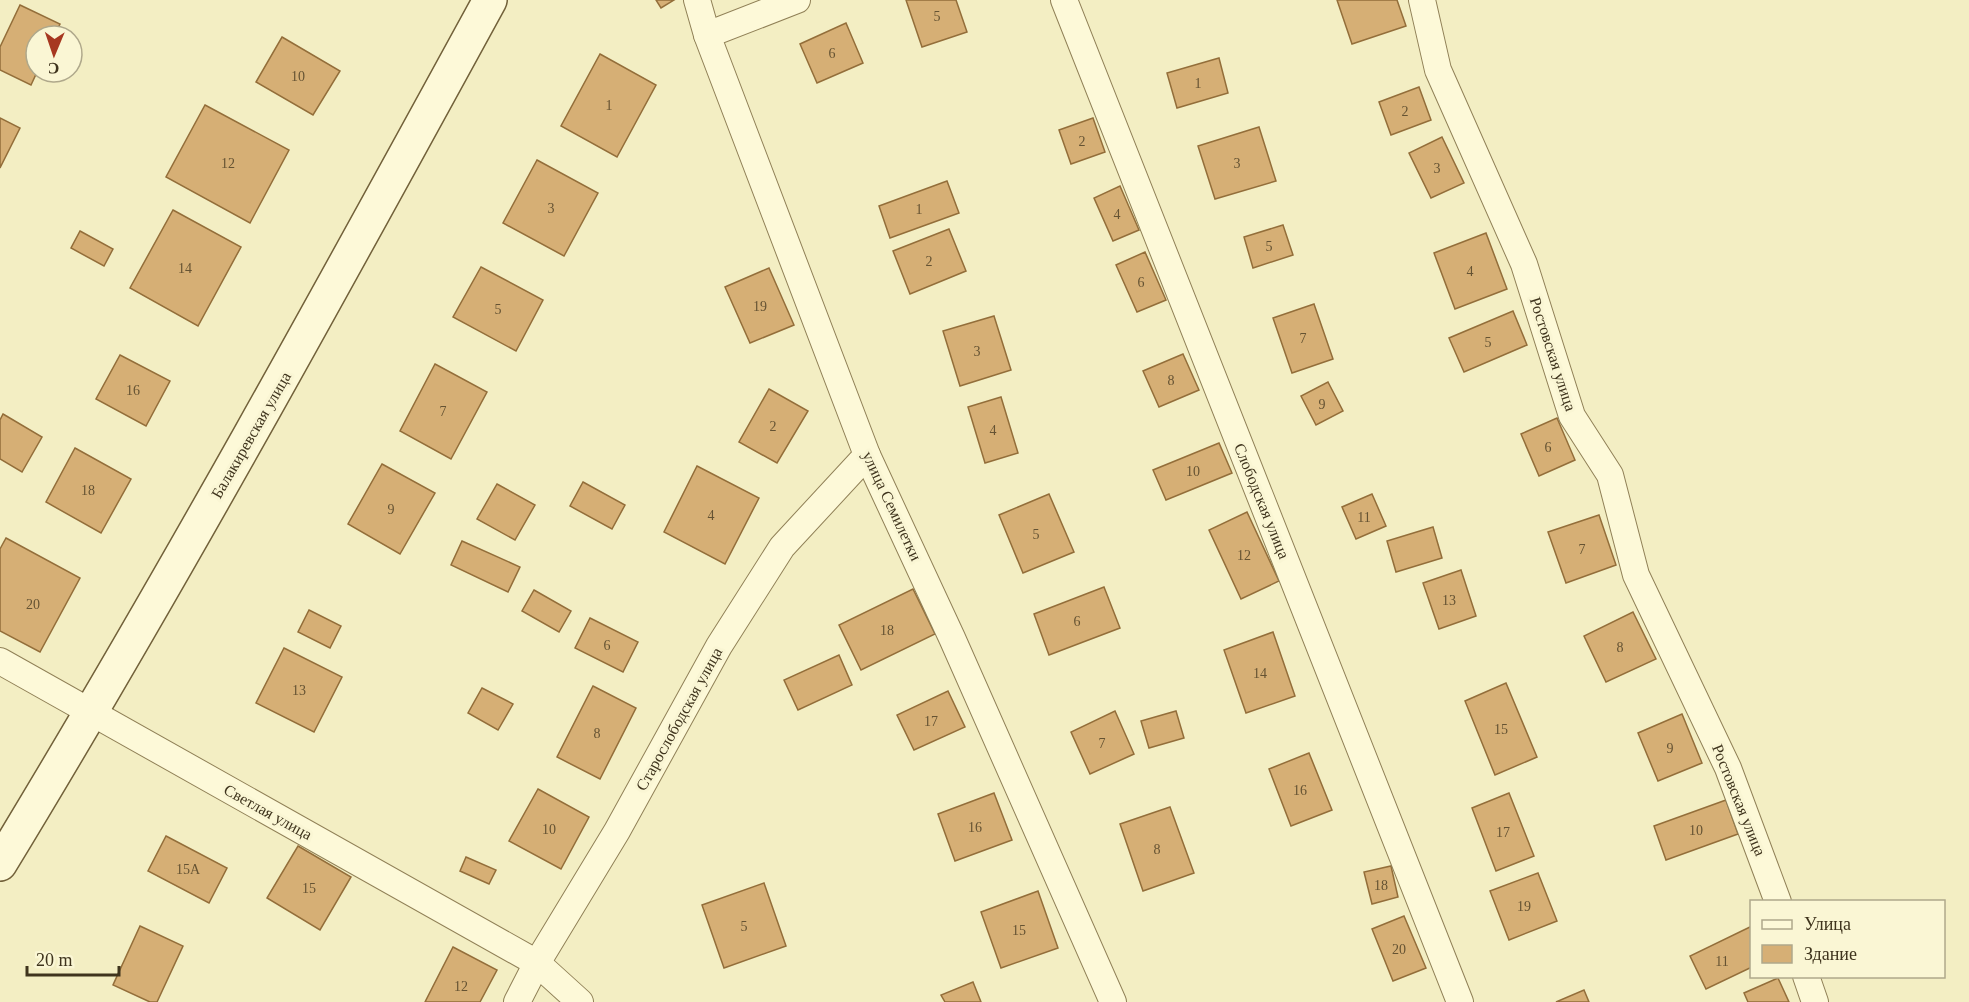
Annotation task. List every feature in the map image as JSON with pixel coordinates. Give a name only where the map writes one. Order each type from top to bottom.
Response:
[{"type":"street","name":"Балакиревская улица","points":[[0,864],[91,714],[268,406],[490,0]]},
{"type":"street","name":"улица Семилетки","points":[[697,0],[707,35],[867,455],[957,648],[1113,1002]]},
{"type":"street","points":[[707,35],[796,0]]},
{"type":"street","name":"Слободская улица","points":[[1064,0],[1460,1002]]},
{"type":"street","name":"Ростовская улица","points":[[1422,0],[1438,70],[1524,264],[1572,416],[1610,475],[1636,575],[1728,768],[1777,900]]},
{"type":"street","name":"Старослободская улица","points":[[517,1002],[537,963],[617,831],[719,646],[782,547],[867,455]]},
{"type":"street","name":"Светлая улица","points":[[0,661],[537,963],[580,1002]]},
{"type":"street","points":[[1807,978],[1815,1002]]},
{"type":"building","points":[[656,0],[674,0],[661,8]]},
{"type":"building","points":[[906,0],[956,0],[967,32],[922,47]]},
{"type":"building","points":[[1337,0],[1397,0],[1406,26],[1352,44]]},
{"type":"building","points":[[20,5],[60,24],[24,24],[24,82],[0,70],[0,47]]},
{"type":"building","points":[[846,23],[863,63],[817,83],[800,44]]},
{"type":"building","points":[[282,37],[340,71],[313,115],[256,82]]},
{"type":"building","points":[[600,54],[656,85],[617,157],[561,126]]},
{"type":"building","points":[[1219,58],[1228,93],[1177,108],[1167,73]]},
{"type":"building","points":[[1419,87],[1431,120],[1391,135],[1379,102]]},
{"type":"building","points":[[205,105],[289,150],[250,223],[166,177]]},
{"type":"building","points":[[0,118],[20,128],[0,168]]},
{"type":"building","points":[[1093,118],[1105,152],[1071,164],[1059,130]]},
{"type":"building","points":[[1259,127],[1276,181],[1215,199],[1198,146]]},
{"type":"building","points":[[1442,137],[1464,183],[1431,198],[1409,153]]},
{"type":"building","points":[[537,160],[598,193],[564,256],[503,223]]},
{"type":"building","points":[[947,181],[959,213],[890,238],[879,206]]},
{"type":"building","points":[[1120,186],[1139,230],[1113,241],[1094,198]]},
{"type":"building","points":[[173,210],[241,247],[198,326],[130,288]]},
{"type":"building","points":[[1283,225],[1293,255],[1253,268],[1244,237]]},
{"type":"building","points":[[949,229],[966,271],[910,294],[893,251]]},
{"type":"building","points":[[80,231],[113,249],[104,266],[71,248]]},
{"type":"building","points":[[1486,233],[1507,289],[1455,309],[1434,253]]},
{"type":"building","points":[[1145,252],[1166,300],[1137,312],[1116,265]]},
{"type":"building","points":[[481,267],[543,300],[516,351],[453,317]]},
{"type":"building","points":[[769,268],[794,325],[750,343],[725,287]]},
{"type":"building","points":[[1314,304],[1333,359],[1292,373],[1273,318]]},
{"type":"building","points":[[1513,311],[1527,345],[1464,372],[1449,338]]},
{"type":"building","points":[[994,316],[1011,370],[960,386],[943,331]]},
{"type":"building","points":[[1183,354],[1199,390],[1159,407],[1143,371]]},
{"type":"building","points":[[120,355],[170,381],[146,426],[96,399]]},
{"type":"building","points":[[435,364],[487,392],[451,459],[400,431]]},
{"type":"building","points":[[1328,382],[1343,411],[1316,425],[1301,396]]},
{"type":"building","points":[[769,389],[808,411],[777,463],[739,442]]},
{"type":"building","points":[[1001,397],[1018,453],[985,463],[968,407]]},
{"type":"building","points":[[3,414],[42,437],[22,472],[0,459],[0,420]]},
{"type":"building","points":[[1557,418],[1575,460],[1539,476],[1521,434]]},
{"type":"building","points":[[1219,443],[1232,473],[1166,500],[1153,470]]},
{"type":"building","points":[[75,448],[131,479],[101,533],[46,502]]},
{"type":"building","points":[[382,464],[435,493],[400,554],[348,524]]},
{"type":"building","points":[[697,466],[759,498],[725,564],[664,532]]},
{"type":"building","points":[[583,482],[625,505],[612,529],[570,506]]},
{"type":"building","points":[[497,484],[535,505],[515,540],[477,519]]},
{"type":"building","points":[[1049,494],[1074,552],[1023,573],[999,515]]},
{"type":"building","points":[[1372,494],[1386,526],[1356,539],[1342,507]]},
{"type":"building","points":[[1247,512],[1279,581],[1241,599],[1209,530]]},
{"type":"building","points":[[1599,515],[1616,565],[1566,583],[1548,532]]},
{"type":"building","points":[[1433,527],[1442,558],[1396,572],[1387,541]]},
{"type":"building","points":[[6,538],[80,578],[40,652],[0,631],[0,549]]},
{"type":"building","points":[[462,541],[520,567],[508,592],[451,565]]},
{"type":"building","points":[[1461,570],[1476,616],[1439,629],[1423,583]]},
{"type":"building","points":[[1104,587],[1120,628],[1049,655],[1034,614]]},
{"type":"building","points":[[913,589],[935,634],[861,670],[839,625]]},
{"type":"building","points":[[534,590],[571,611],[559,632],[522,611]]},
{"type":"building","points":[[309,610],[341,626],[330,648],[298,632]]},
{"type":"building","points":[[1633,612],[1656,659],[1606,682],[1584,636]]},
{"type":"building","points":[[590,618],[638,642],[623,672],[575,648]]},
{"type":"building","points":[[1273,632],[1295,696],[1246,713],[1224,650]]},
{"type":"building","points":[[284,648],[342,677],[314,732],[256,703]]},
{"type":"building","points":[[839,655],[852,685],[798,710],[784,680]]},
{"type":"building","points":[[1506,683],[1537,757],[1495,775],[1465,701]]},
{"type":"building","points":[[593,686],[636,708],[600,779],[557,757]]},
{"type":"building","points":[[482,688],[513,704],[498,730],[468,713]]},
{"type":"building","points":[[948,691],[965,727],[914,750],[897,715]]},
{"type":"building","points":[[1115,711],[1134,754],[1090,774],[1071,732]]},
{"type":"building","points":[[1176,711],[1184,738],[1149,748],[1141,721]]},
{"type":"building","points":[[1682,714],[1702,763],[1658,781],[1638,733]]},
{"type":"building","points":[[1309,753],[1332,810],[1291,826],[1269,769]]},
{"type":"building","points":[[538,789],[589,817],[561,869],[509,841]]},
{"type":"building","points":[[994,793],[1012,840],[955,861],[938,814]]},
{"type":"building","points":[[1509,793],[1534,856],[1496,871],[1472,808]]},
{"type":"building","points":[[1726,800],[1738,834],[1666,860],[1654,826]]},
{"type":"building","points":[[1170,807],[1194,873],[1143,891],[1120,824]]},
{"type":"building","points":[[166,836],[227,868],[209,903],[148,871]]},
{"type":"building","points":[[298,846],[351,877],[320,930],[267,898]]},
{"type":"building","points":[[466,857],[496,870],[489,884],[460,871]]},
{"type":"building","points":[[1391,866],[1398,897],[1372,904],[1364,872]]},
{"type":"building","points":[[1538,873],[1557,921],[1509,940],[1490,891]]},
{"type":"building","points":[[764,883],[786,946],[724,968],[702,905]]},
{"type":"building","points":[[1038,891],[1058,948],[1001,968],[981,912]]},
{"type":"building","points":[[1404,916],[1426,968],[1393,981],[1372,929]]},
{"type":"building","points":[[140,926],[183,946],[157,1002],[150,1002],[113,985]]},
{"type":"building","points":[[1750,927],[1750,968],[1706,989],[1690,956]]},
{"type":"building","points":[[453,947],[497,970],[480,1002],[425,1002]]},
{"type":"building","points":[[1778,978],[1789,1002],[1748,1002],[1744,993]]},
{"type":"building","points":[[973,982],[981,1002],[945,1002],[941,995]]},
{"type":"building","points":[[1584,990],[1589,1002],[1556,1002]]}]
